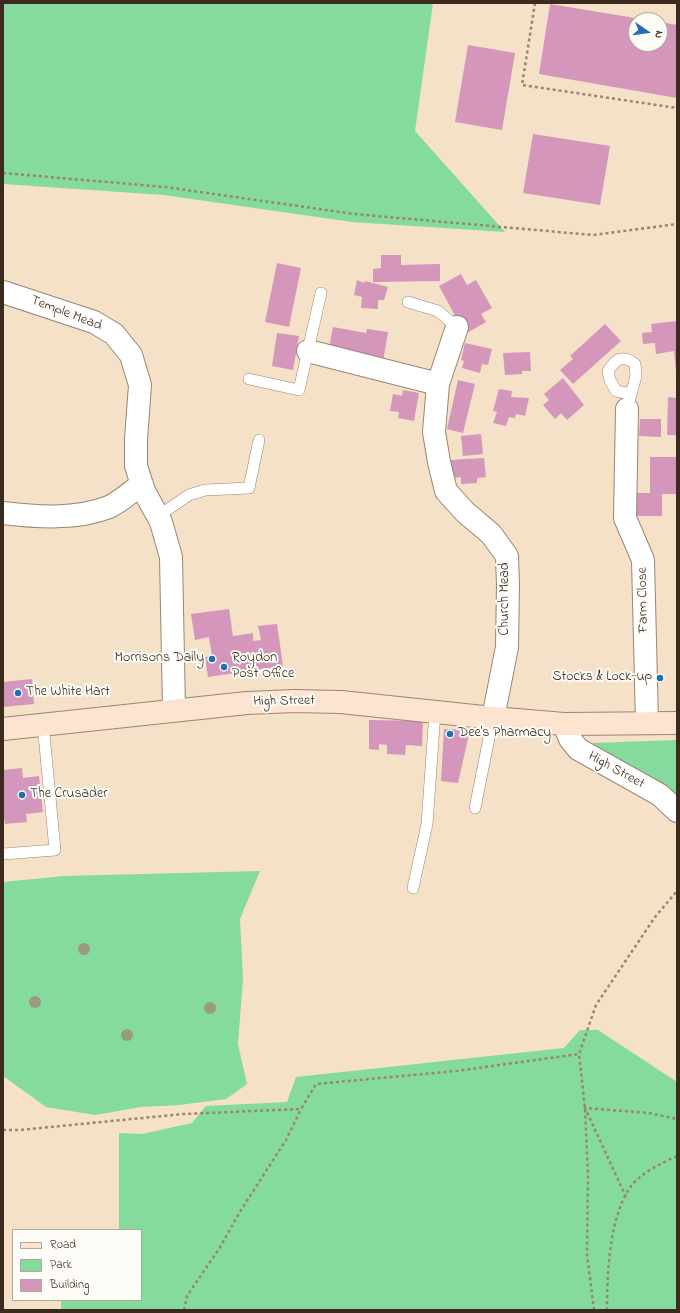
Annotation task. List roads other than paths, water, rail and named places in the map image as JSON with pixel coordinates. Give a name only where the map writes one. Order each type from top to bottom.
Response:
[{"type":"main road","name":"High Street","points":[[3,729],[174,710],[247,703],[294,701],[341,702],[564,724],[677,723]]},
{"type":"street","name":"Temple Mead","points":[[3,292],[94,322],[114,334],[131,355],[140,385],[136,439],[136,466],[142,484],[161,522],[171,557],[174,710]]},
{"type":"street","name":"Church Mead","points":[[457,327],[438,384],[434,432],[446,491],[465,512],[490,534],[506,556],[508,586],[507,646],[493,718]]},
{"type":"street","points":[[308,351],[438,384]]},
{"type":"street","name":"Farm Close","points":[[629,401],[625,518],[643,560],[647,723]]},
{"type":"street","points":[[3,513],[25,516],[66,516],[86,513],[110,506],[142,484]]},
{"type":"street","name":"High Street","points":[[564,724],[570,739],[578,749],[660,795],[677,811]]},
{"type":"lane","points":[[249,379],[299,390],[321,293]]},
{"type":"lane","points":[[408,302],[438,311],[457,327]]},
{"type":"lane","points":[[158,516],[189,495],[205,490],[249,488],[259,440]]},
{"type":"lane","points":[[413,888],[427,824],[435,712]]},
{"type":"lane","points":[[475,808],[493,718]]},
{"type":"lane","points":[[3,854],[55,850],[43,724]]},
{"type":"place","name":"Morrisons Daily","points":[[212,659]]},
{"type":"place","name":"Roydon Post Office","points":[[224,667]]},
{"type":"place","name":"Stocks & Lock-up","points":[[660,678]]},
{"type":"place","name":"The White Hart","points":[[18,693]]},
{"type":"place","name":"Dee's Pharmacy","points":[[450,734]]},
{"type":"place","name":"The Crusader","points":[[22,795]]}]
